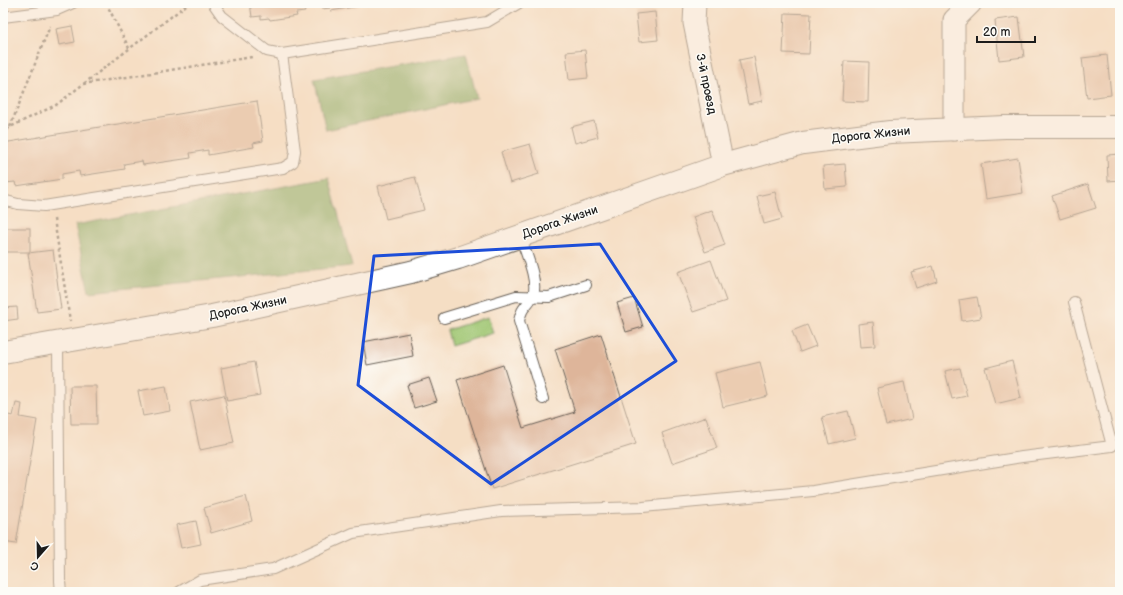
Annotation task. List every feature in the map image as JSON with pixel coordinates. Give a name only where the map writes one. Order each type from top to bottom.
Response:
[{"type":"main road","name":"Дорога Жизни","points":[[3,352],[212,316],[411,272],[520,236],[723,165],[803,143],[890,132],[1006,128],[1120,127]]},
{"type":"street","name":"3-й проезд","points":[[695,3],[694,23],[723,165]]},
{"type":"street","points":[[954,130],[954,20],[971,3]]},
{"type":"lane","points":[[3,17],[57,10],[73,3]]},
{"type":"lane","points":[[213,3],[222,16],[267,51],[282,54],[486,22],[518,3]]},
{"type":"lane","points":[[3,200],[18,204],[44,206],[283,168],[293,162],[295,151],[282,54]]},
{"type":"lane","points":[[520,236],[535,284],[533,297],[521,310],[519,321],[543,399]]},
{"type":"lane","points":[[444,318],[516,296],[548,297],[586,285]]},
{"type":"lane","points":[[179,592],[200,580],[273,569],[353,532],[501,512],[643,507],[813,491],[1022,457],[1112,446],[1074,302]]},
{"type":"lane","points":[[61,592],[65,342]]},
{"type":"path","points":[[106,3],[129,48]]},
{"type":"path","points":[[3,134],[10,127],[56,105],[190,3]]},
{"type":"path","points":[[10,127],[57,10]]},
{"type":"path","points":[[81,85],[256,57],[267,51]]},
{"type":"path","points":[[55,226],[65,342]]},
{"type":"highlighted area","points":[[600,244],[676,361],[491,484],[358,385],[374,256]]},
{"type":"green space","points":[[466,54],[477,98],[326,130],[314,79]]},
{"type":"green space","points":[[329,178],[352,266],[89,292],[75,225]]},
{"type":"green space","points":[[488,317],[493,333],[451,346],[447,330]]},
{"type":"building","points":[[250,3],[358,3],[359,6],[331,11],[330,8],[322,9],[322,6],[304,9],[305,12],[296,13],[297,16],[270,20],[269,18],[261,19],[261,16],[252,17]]},
{"type":"building","points":[[655,12],[658,40],[639,42],[636,14]]},
{"type":"building","points":[[785,13],[811,14],[809,54],[783,53]]},
{"type":"building","points":[[1019,17],[1024,57],[999,60],[995,20]]},
{"type":"building","points":[[72,26],[75,42],[59,45],[56,29]]},
{"type":"building","points":[[585,50],[588,78],[569,80],[566,52]]},
{"type":"building","points":[[1107,55],[1111,95],[1087,98],[1082,58]]},
{"type":"building","points":[[754,57],[762,101],[748,104],[739,60]]},
{"type":"building","points":[[844,61],[869,62],[868,102],[842,101]]},
{"type":"building","points":[[257,101],[263,141],[253,143],[254,147],[208,155],[208,150],[190,153],[191,158],[143,165],[142,161],[124,164],[125,169],[80,176],[79,171],[62,174],[62,179],[16,186],[15,182],[5,183],[3,143]]},
{"type":"building","points":[[594,121],[598,137],[575,143],[571,127]]},
{"type":"building","points":[[530,144],[539,174],[510,183],[501,152]]},
{"type":"building","points":[[1120,154],[1120,180],[1108,181],[1107,155]]},
{"type":"building","points":[[1018,158],[1023,193],[986,199],[981,164]]},
{"type":"building","points":[[845,164],[847,187],[825,189],[823,166]]},
{"type":"building","points":[[415,177],[424,210],[386,219],[378,186]]},
{"type":"building","points":[[1088,184],[1096,208],[1060,219],[1052,196]]},
{"type":"building","points":[[775,192],[782,219],[764,224],[757,196]]},
{"type":"building","points":[[712,210],[725,245],[705,252],[693,217]]},
{"type":"building","points":[[3,228],[30,228],[30,252],[3,252]]},
{"type":"building","points":[[53,250],[61,309],[37,312],[28,253]]},
{"type":"building","points":[[711,260],[726,301],[693,312],[678,272]]},
{"type":"building","points":[[933,266],[937,281],[916,288],[911,272]]},
{"type":"building","points":[[977,297],[981,318],[962,321],[959,300]]},
{"type":"building","points":[[634,298],[643,327],[626,332],[617,303]]},
{"type":"building","points":[[17,307],[18,319],[3,321],[3,308]]},
{"type":"building","points":[[873,322],[875,346],[860,347],[858,324]]},
{"type":"building","points":[[807,325],[816,346],[800,352],[792,331]]},
{"type":"building","points":[[409,333],[413,356],[367,365],[363,342]]},
{"type":"building","points":[[601,334],[636,444],[492,489],[457,380],[503,365],[523,428],[575,412],[555,349]]},
{"type":"building","points":[[1012,361],[1021,398],[995,404],[985,368]]},
{"type":"building","points":[[254,362],[260,395],[227,401],[221,368]]},
{"type":"building","points":[[760,362],[768,396],[723,407],[715,373]]},
{"type":"building","points":[[960,368],[967,396],[952,399],[945,371]]},
{"type":"building","points":[[429,378],[437,401],[414,408],[407,385]]},
{"type":"building","points":[[904,382],[912,419],[886,425],[877,388]]},
{"type":"building","points":[[70,386],[96,386],[97,424],[71,424]]},
{"type":"building","points":[[166,386],[170,411],[143,416],[138,391]]},
{"type":"building","points":[[224,395],[234,443],[200,450],[190,402]]},
{"type":"building","points":[[16,403],[22,404],[20,417],[37,420],[16,544],[3,542],[3,414],[13,416]]},
{"type":"building","points":[[848,411],[855,438],[829,444],[822,417]]},
{"type":"building","points":[[706,417],[717,448],[672,463],[662,433]]},
{"type":"building","points":[[246,496],[252,521],[211,533],[204,508]]},
{"type":"building","points":[[196,521],[201,544],[181,548],[176,525]]}]
